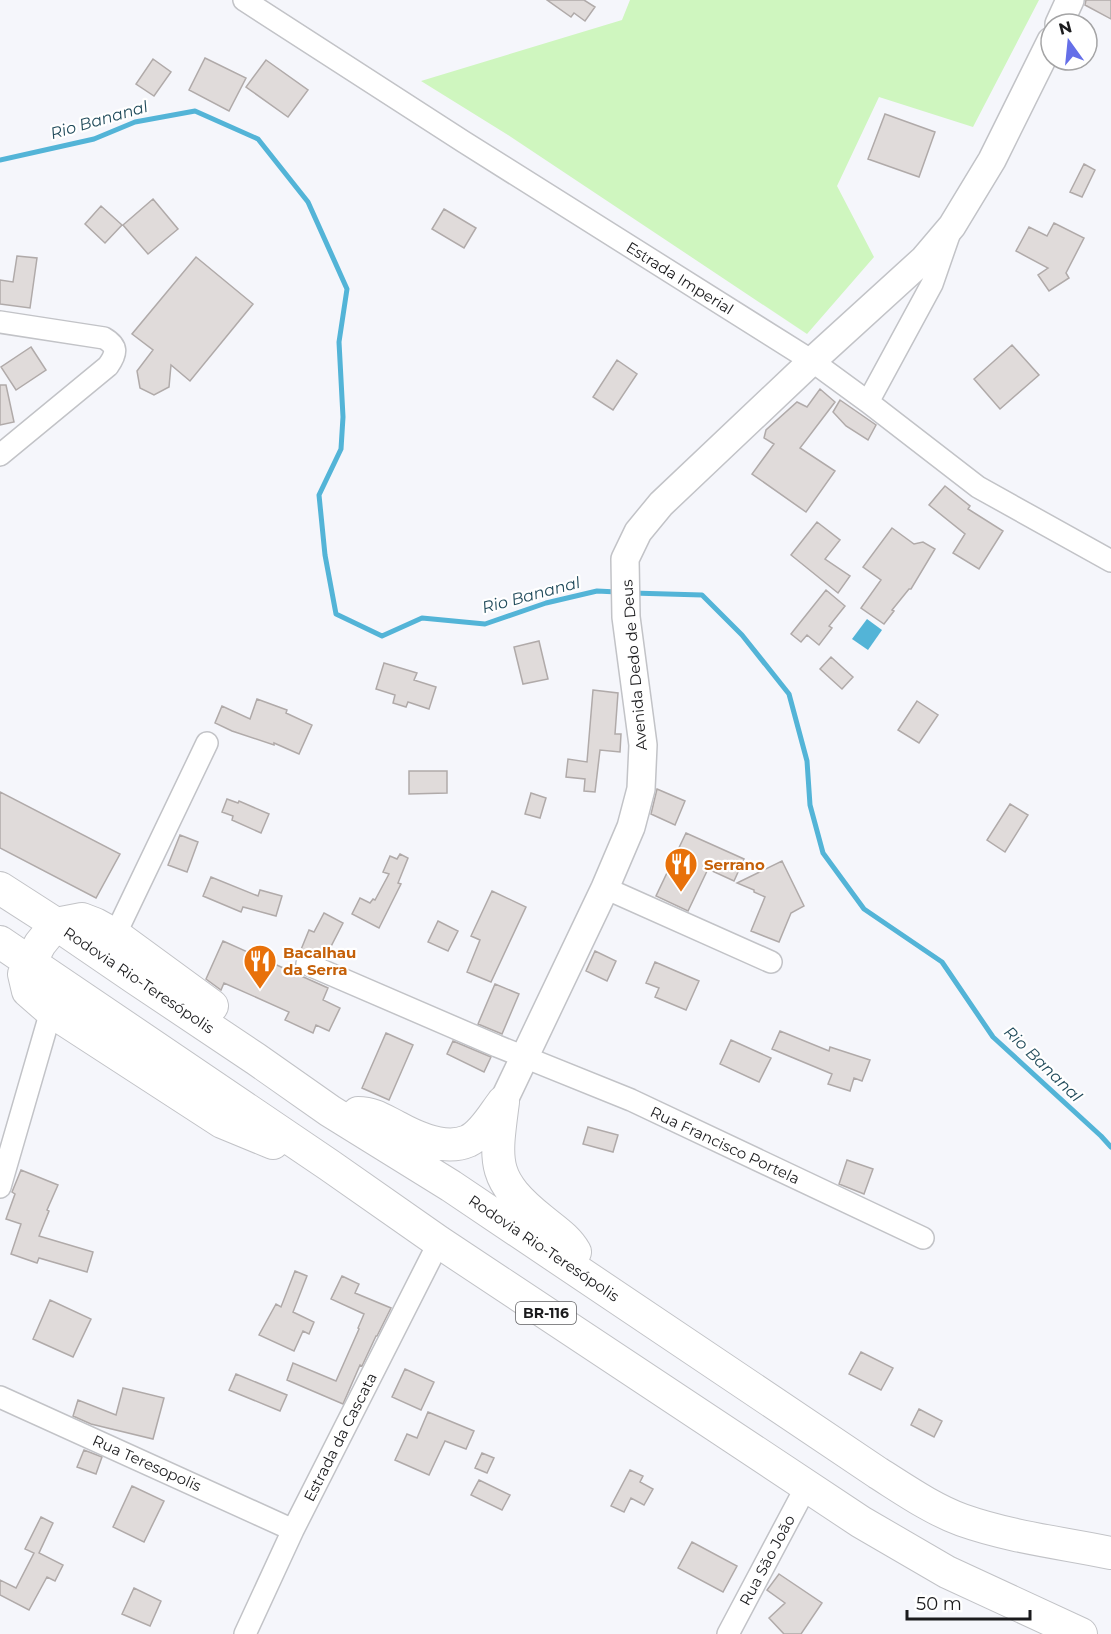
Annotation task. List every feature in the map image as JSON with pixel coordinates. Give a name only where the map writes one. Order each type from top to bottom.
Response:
[{"type":"highway","name":"Rodovia Rio-Teresópolis","points":[[0,888],[330,1111],[451,1186],[922,1501],[961,1520],[1000,1532],[1111,1553]]},
{"type":"highway","points":[[256,1059],[230,1018],[115,935],[82,919],[56,924],[40,944],[24,974],[28,991],[51,1011],[222,1122],[329,1165]]},
{"type":"highway","name":"BR-116","points":[[0,942],[439,1242],[806,1487],[947,1572],[1081,1634]]},
{"type":"highway","points":[[330,1111],[370,1113],[425,1140],[453,1145],[470,1140],[484,1127],[503,1102]]},
{"type":"highway","points":[[503,1102],[497,1144],[498,1164],[504,1182],[539,1218],[569,1242],[589,1279]]},
{"type":"main road","name":"Avenida Dedo de Deus","points":[[503,1102],[605,888],[631,827],[641,789],[643,745],[626,617],[625,559],[638,532],[661,504],[924,259],[952,226],[992,160],[1039,65]]},
{"type":"street","name":"Estrada Imperial","points":[[244,0],[464,142],[812,361],[978,488],[1111,561]]},
{"type":"street","name":"Avenida Dedo de Deus","points":[[868,402],[932,284],[952,226]]},
{"type":"street","points":[[0,322],[104,338],[111,343],[115,351],[115,356],[108,366],[0,455]]},
{"type":"street","points":[[115,935],[207,743]]},
{"type":"street","points":[[605,888],[771,962]]},
{"type":"street","name":"Rua Francisco Portela","points":[[308,964],[497,1046],[631,1100],[923,1238]]},
{"type":"street","points":[[0,1187],[51,1011]]},
{"type":"street","name":"Estrada da Cascata","points":[[245,1634],[293,1530],[439,1242]]},
{"type":"street","name":"Rua Teresopolis","points":[[0,1397],[293,1530]]},
{"type":"street","name":"Rua São João","points":[[728,1634],[806,1487]]},
{"type":"green space","points":[[630,0],[1039,0],[973,127],[879,97],[837,186],[874,257],[807,334],[508,135],[421,81],[622,20]]},
{"type":"water","points":[[867,619],[882,630],[868,650],[852,639]]},
{"type":"building","points":[[547,0],[584,0],[595,7],[585,21],[574,13],[571,17]]},
{"type":"building","points":[[1086,0],[1111,0],[1111,19],[1099,12],[1085,5]]},
{"type":"building","points":[[205,58],[246,78],[229,111],[189,90]]},
{"type":"building","points":[[153,59],[171,72],[154,96],[136,84]]},
{"type":"building","points":[[266,60],[308,90],[288,117],[246,87]]},
{"type":"building","points":[[885,114],[935,132],[919,177],[868,159]]},
{"type":"building","points":[[1084,164],[1095,170],[1082,197],[1070,192]]},
{"type":"building","points":[[153,199],[178,229],[148,254],[123,225]]},
{"type":"building","points":[[101,206],[122,225],[105,243],[85,224]]},
{"type":"building","points":[[444,209],[476,228],[464,248],[432,229]]},
{"type":"building","points":[[1054,223],[1084,238],[1066,273],[1069,278],[1049,291],[1038,275],[1048,268],[1016,251],[1029,227],[1047,236]]},
{"type":"building","points":[[17,256],[37,258],[30,308],[0,304],[0,280],[13,282]]},
{"type":"building","points":[[196,257],[253,304],[190,381],[171,365],[169,387],[154,395],[140,388],[137,371],[153,350],[132,334]]},
{"type":"building","points":[[1012,345],[1039,375],[1000,409],[974,379]]},
{"type":"building","points":[[31,347],[46,370],[16,390],[1,367]]},
{"type":"building","points":[[617,360],[637,374],[613,410],[593,397]]},
{"type":"building","points":[[0,385],[6,385],[14,422],[0,425]]},
{"type":"building","points":[[820,389],[835,402],[800,448],[835,471],[806,512],[752,474],[774,444],[764,438],[766,430],[797,402],[807,407]]},
{"type":"building","points":[[840,400],[876,425],[868,440],[846,426],[833,412]]},
{"type":"building","points":[[945,486],[970,506],[968,509],[1003,531],[979,569],[953,553],[965,534],[929,505]]},
{"type":"building","points":[[817,522],[840,540],[825,559],[850,576],[838,593],[791,555]]},
{"type":"building","points":[[892,528],[914,544],[923,542],[935,549],[911,589],[892,610],[894,611],[884,624],[861,608],[881,580],[863,567]]},
{"type":"building","points":[[826,590],[845,606],[829,626],[832,628],[819,645],[807,635],[801,642],[791,634]]},
{"type":"building","points":[[539,641],[548,679],[523,684],[514,647]]},
{"type":"building","points":[[831,657],[853,677],[842,689],[820,669]]},
{"type":"building","points":[[384,663],[417,673],[414,680],[436,687],[429,709],[408,702],[406,707],[393,703],[395,695],[376,689]]},
{"type":"building","points":[[593,690],[618,693],[615,734],[621,734],[620,752],[600,750],[595,792],[584,791],[585,779],[566,777],[568,759],[587,762]]},
{"type":"building","points":[[257,699],[287,710],[286,713],[312,725],[299,754],[215,723],[222,706],[250,719]]},
{"type":"building","points":[[917,701],[938,715],[919,743],[898,730]]},
{"type":"building","points":[[409,771],[447,771],[447,793],[409,794]]},
{"type":"building","points":[[657,789],[685,801],[675,825],[651,814]]},
{"type":"building","points":[[0,792],[120,854],[96,898],[0,848]]},
{"type":"building","points":[[531,793],[546,798],[540,818],[525,814]]},
{"type":"building","points":[[227,799],[238,803],[239,801],[269,814],[261,833],[232,820],[233,816],[222,812]]},
{"type":"building","points":[[1010,804],[1028,815],[1005,852],[987,840]]},
{"type":"building","points":[[686,833],[744,859],[734,881],[708,869],[688,911],[656,896]]},
{"type":"building","points":[[180,835],[198,842],[187,872],[168,865]]},
{"type":"building","points":[[400,854],[408,858],[398,883],[401,884],[379,928],[352,914],[360,898],[370,903],[373,899],[375,900],[389,874],[383,872],[390,856],[397,859]]},
{"type":"building","points":[[782,861],[804,906],[791,913],[779,942],[751,931],[765,897],[737,883]]},
{"type":"building","points":[[211,877],[258,896],[260,890],[282,896],[276,916],[243,907],[241,912],[203,896]]},
{"type":"building","points":[[492,891],[526,907],[491,982],[467,972],[480,940],[471,936]]},
{"type":"building","points":[[324,913],[343,923],[325,958],[311,952],[300,952],[309,930],[314,932]]},
{"type":"building","points":[[438,921],[458,931],[448,951],[428,942]]},
{"type":"building","points":[[223,941],[328,988],[323,1000],[340,1008],[329,1031],[316,1025],[313,1033],[285,1020],[289,1012],[224,983],[221,990],[206,979]]},
{"type":"building","points":[[595,951],[616,961],[607,981],[586,971]]},
{"type":"building","points":[[655,962],[699,981],[686,1010],[655,997],[659,988],[646,983]]},
{"type":"building","points":[[495,984],[519,994],[502,1034],[478,1024]]},
{"type":"building","points":[[780,1031],[829,1051],[830,1047],[870,1060],[862,1081],[854,1078],[850,1091],[828,1084],[832,1074],[772,1049]]},
{"type":"building","points":[[386,1033],[413,1045],[389,1100],[362,1088]]},
{"type":"building","points":[[731,1040],[771,1058],[759,1082],[720,1064]]},
{"type":"building","points":[[453,1041],[491,1057],[484,1072],[447,1054]]},
{"type":"building","points":[[588,1127],[618,1135],[613,1152],[583,1144]]},
{"type":"building","points":[[847,1160],[873,1169],[864,1194],[839,1184]]},
{"type":"building","points":[[21,1170],[58,1185],[39,1236],[93,1252],[87,1272],[39,1258],[37,1263],[11,1254],[21,1224],[6,1219],[15,1194],[12,1192]]},
{"type":"building","points":[[295,1271],[307,1276],[293,1312],[314,1322],[309,1334],[303,1331],[294,1351],[259,1335],[276,1304],[281,1307]]},
{"type":"building","points":[[342,1276],[359,1284],[355,1293],[391,1308],[362,1366],[360,1365],[343,1404],[287,1380],[293,1363],[336,1381],[364,1314],[331,1299]]},
{"type":"building","points":[[50,1300],[91,1319],[73,1357],[33,1339]]},
{"type":"building","points":[[861,1352],[893,1368],[881,1390],[849,1374]]},
{"type":"building","points":[[405,1369],[434,1382],[421,1410],[392,1397]]},
{"type":"building","points":[[236,1374],[287,1395],[280,1411],[229,1390]]},
{"type":"building","points":[[123,1388],[164,1398],[153,1439],[91,1424],[73,1416],[78,1400],[116,1415]]},
{"type":"building","points":[[919,1409],[942,1421],[934,1437],[911,1425]]},
{"type":"building","points":[[428,1412],[474,1431],[466,1449],[445,1441],[429,1475],[395,1460],[407,1434],[417,1438]]},
{"type":"building","points":[[84,1450],[102,1457],[96,1474],[77,1467]]},
{"type":"building","points":[[482,1453],[494,1458],[487,1473],[475,1468]]},
{"type":"building","points":[[630,1470],[643,1476],[640,1482],[653,1489],[644,1505],[631,1498],[624,1512],[611,1506]]},
{"type":"building","points":[[479,1480],[510,1495],[502,1510],[471,1495]]},
{"type":"building","points":[[132,1486],[164,1501],[144,1542],[113,1527]]},
{"type":"building","points":[[41,1517],[53,1523],[39,1553],[63,1565],[55,1581],[47,1577],[29,1610],[0,1595],[0,1580],[16,1588],[34,1553],[25,1549]]},
{"type":"building","points":[[692,1542],[737,1566],[723,1592],[678,1568]]},
{"type":"building","points":[[779,1574],[822,1603],[801,1634],[784,1634],[769,1618],[785,1603],[767,1590]]},
{"type":"building","points":[[134,1588],[161,1601],[150,1626],[122,1614]]},
{"type":"waterway","name":"Rio Bananal","points":[[0,160],[94,139],[135,122],[195,111],[258,139],[308,202],[347,289],[339,342],[343,417],[341,449],[319,495],[325,555],[336,614],[382,636],[422,618],[485,624],[546,603],[597,591],[617,592]]},
{"type":"waterway","name":"Rio Bananal","points":[[632,593],[702,595],[742,635],[789,694],[807,761],[810,805],[823,853],[864,909],[942,962],[993,1037],[1111,1147]]},
{"type":"place","name":"Serrano","points":[[681,893]]},
{"type":"place","name":"Bacalhau da Serra","points":[[260,990]]}]
